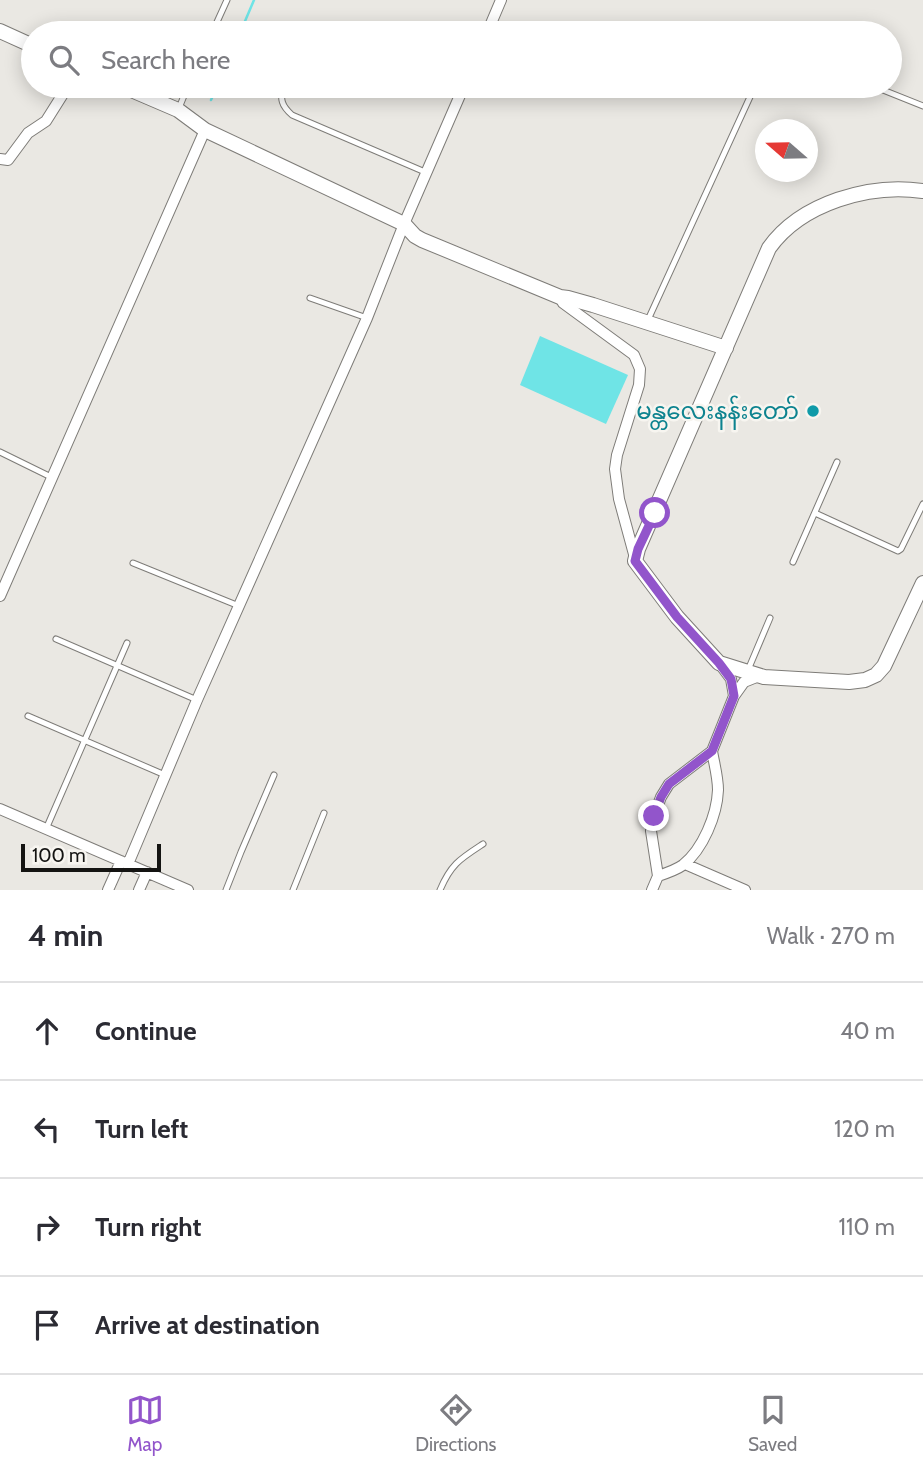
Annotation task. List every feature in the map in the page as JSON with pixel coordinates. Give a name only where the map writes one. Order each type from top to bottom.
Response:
[{"type":"street","points":[[492,21],[501,0]]},
{"type":"street","points":[[0,32],[21,41]]},
{"type":"street","points":[[0,159],[8,160],[28,133],[46,121],[60,98]]},
{"type":"street","points":[[150,98],[178,110],[205,130],[404,224],[422,240],[560,298],[581,301],[726,348]]},
{"type":"street","points":[[108,890],[165,775],[367,318],[459,98]]},
{"type":"street","points":[[0,596],[205,130]]},
{"type":"street","points":[[635,561],[769,248],[777,236],[805,214],[827,203],[901,188],[923,191]]},
{"type":"street","points":[[560,298],[562,303],[634,355],[639,365],[639,385],[617,455],[615,470],[635,561],[677,617],[731,679],[734,696]]},
{"type":"street","points":[[719,663],[753,674],[849,682],[865,680],[876,675],[884,666],[923,583]]},
{"type":"street","points":[[652,890],[658,876],[651,831],[661,797],[669,784],[712,751],[734,696],[753,674]]},
{"type":"street","points":[[658,876],[685,864],[704,838],[716,804],[718,788],[712,751]]},
{"type":"street","points":[[0,809],[188,890]]},
{"type":"street","points":[[685,864],[746,890]]},
{"type":"street","points":[[139,890],[147,872]]},
{"type":"lane","points":[[217,21],[227,0]]},
{"type":"lane","points":[[178,110],[183,98]]},
{"type":"lane","points":[[281,98],[282,104],[292,115],[427,173]]},
{"type":"lane","points":[[647,322],[750,98]]},
{"type":"lane","points":[[902,98],[923,106]]},
{"type":"lane","points":[[310,298],[367,318]]},
{"type":"lane","points":[[0,452],[51,477]]},
{"type":"lane","points":[[793,562],[837,462]]},
{"type":"lane","points":[[815,513],[898,551],[923,504]]},
{"type":"lane","points":[[133,563],[239,606]]},
{"type":"lane","points":[[753,674],[770,618]]},
{"type":"lane","points":[[56,639],[197,700]]},
{"type":"lane","points":[[46,829],[127,643]]},
{"type":"lane","points":[[28,716],[165,775]]},
{"type":"lane","points":[[226,890],[274,775]]},
{"type":"lane","points":[[293,890],[324,813]]},
{"type":"lane","points":[[440,890],[456,862],[483,844]]},
{"type":"water","points":[[540,336],[628,375],[606,424],[520,385]]},
{"type":"waterway","points":[[245,21],[254,0]]},
{"type":"place","name":"မန္တလေးနန်းတော်","points":[[813,411]]},
{"type":"route","points":[[654,816],[669,784],[712,751],[734,696],[731,679],[677,617],[635,561],[655,513]]}]
